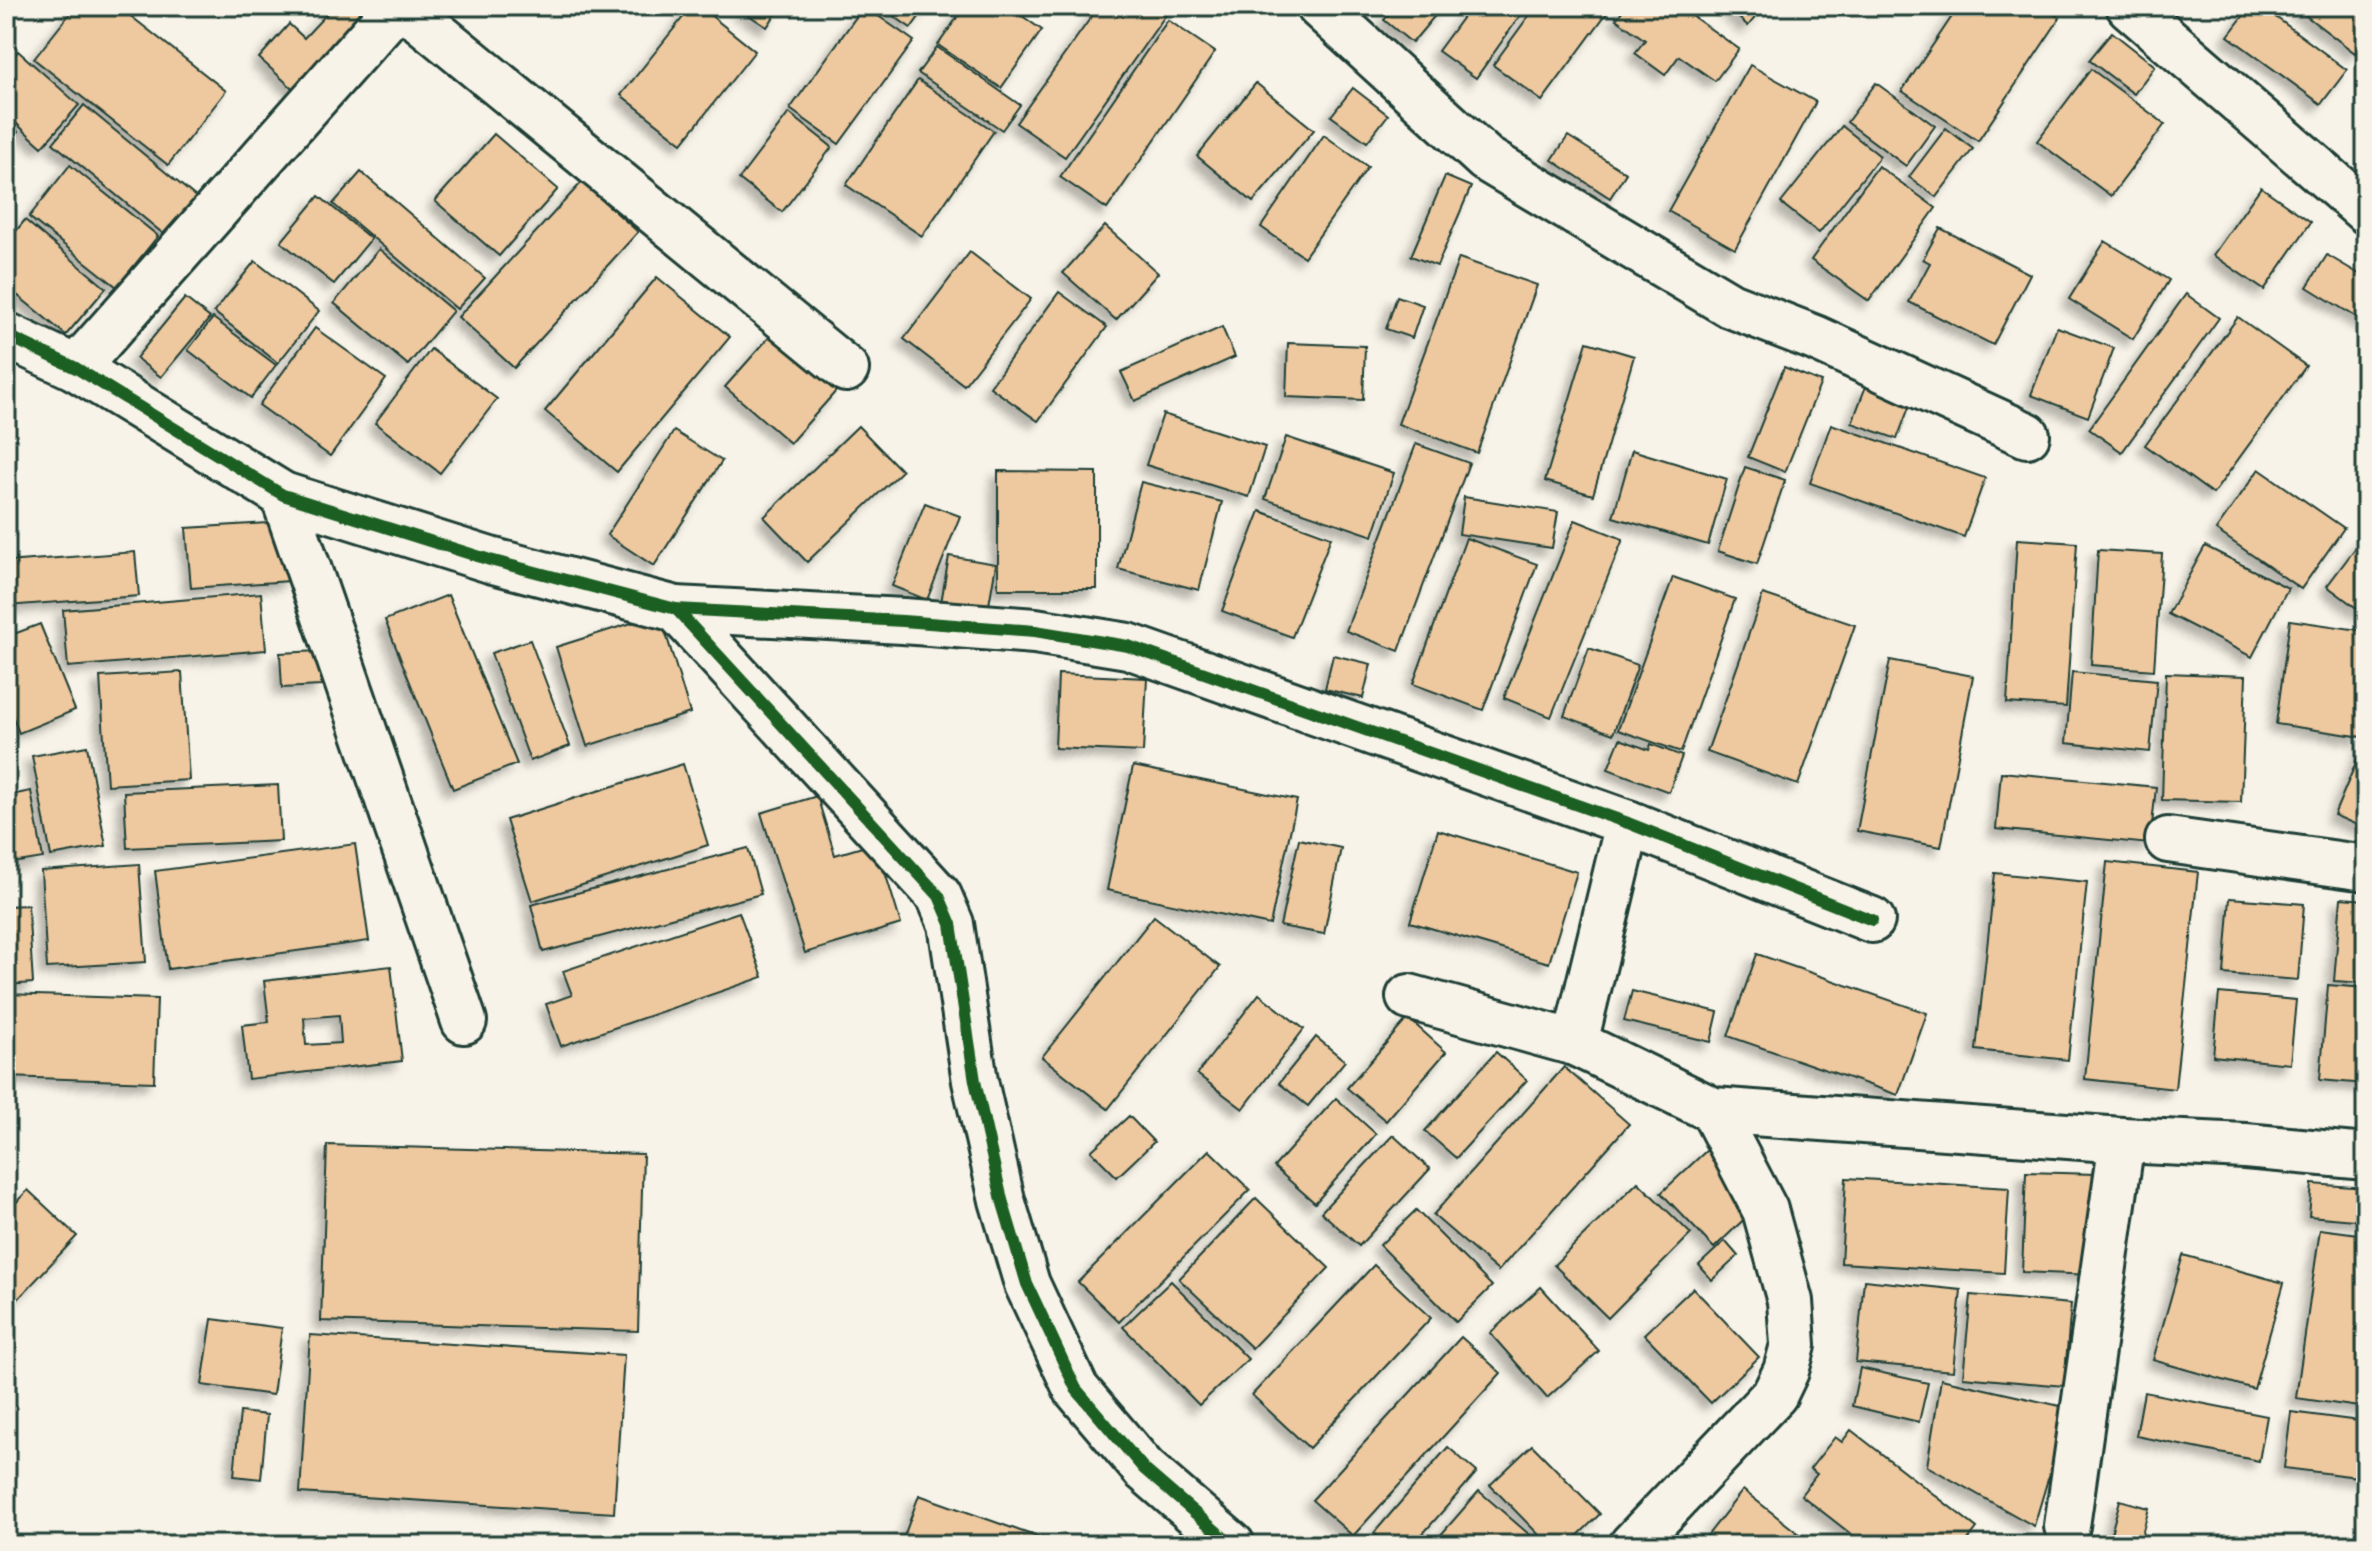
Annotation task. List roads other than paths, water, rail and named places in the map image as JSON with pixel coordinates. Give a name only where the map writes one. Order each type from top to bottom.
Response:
[{"type":"street","points":[[76,368],[400,6],[846,369]]},
{"type":"street","points":[[1319,6],[1486,159],[1730,305],[1815,338],[2027,435]]},
{"type":"street","points":[[2129,6],[2364,205]]},
{"type":"street","points":[[6,335],[76,368],[283,495],[490,560],[676,609],[1035,631],[1128,646],[1628,823],[1872,920]]},
{"type":"street","points":[[283,495],[464,1021]]},
{"type":"street","points":[[676,609],[939,896],[951,924],[975,1081],[1002,1200],[1027,1284],[1076,1389],[1144,1469],[1232,1545]]},
{"type":"street","points":[[1575,1043],[1628,823]]},
{"type":"street","points":[[2168,840],[2366,868]]},
{"type":"street","points":[[1409,997],[1575,1043],[1713,1110],[2366,1157]]},
{"type":"street","points":[[1632,1545],[1775,1394],[1793,1345],[1790,1301],[1765,1210],[1713,1110]]},
{"type":"street","points":[[2067,1526],[2122,1140]]}]
